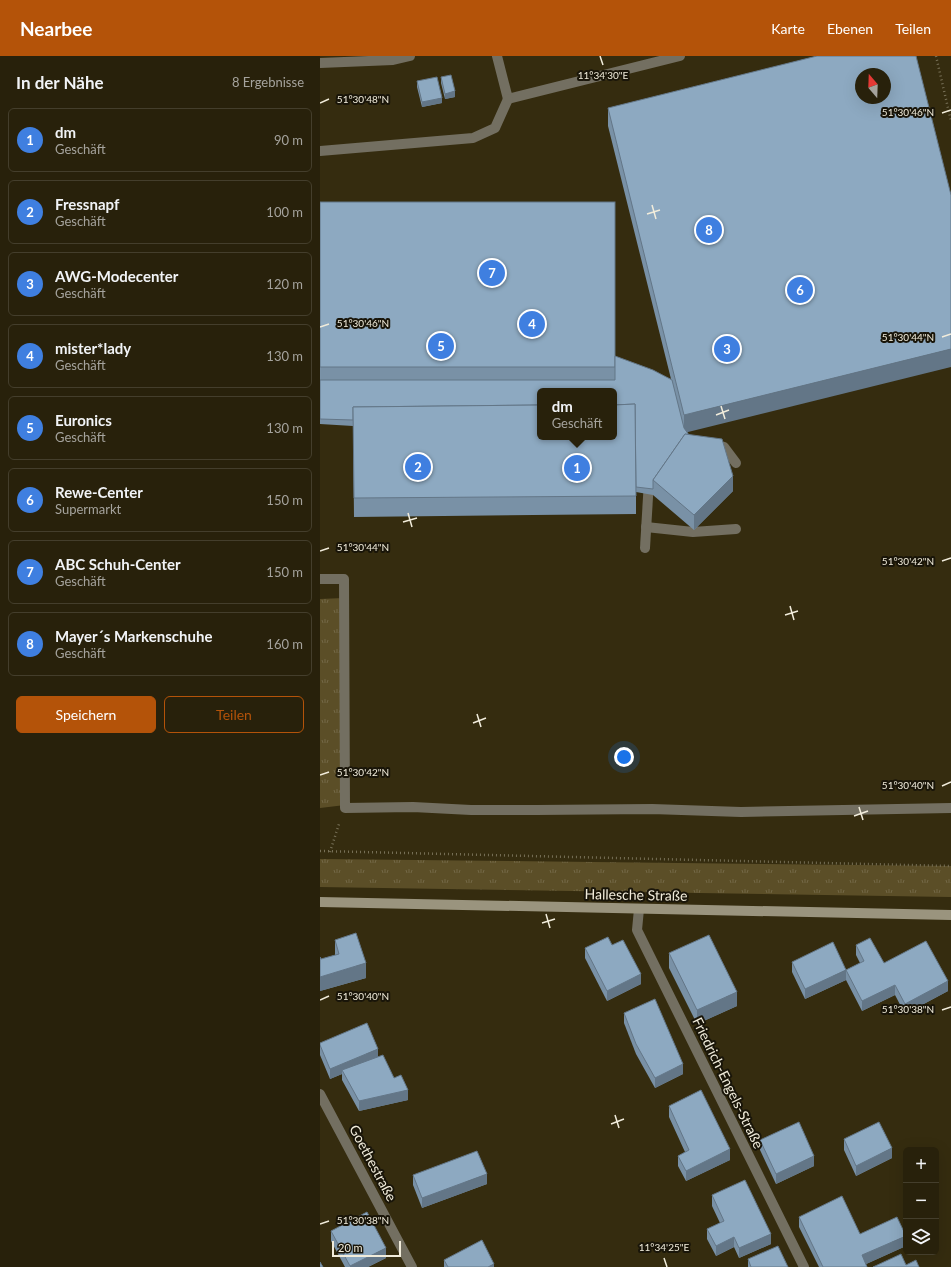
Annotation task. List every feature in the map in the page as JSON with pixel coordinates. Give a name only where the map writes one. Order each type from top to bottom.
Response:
[{"type":"main road","name":"Hallesche Straße","points":[[320,902],[951,915]]},
{"type":"street","points":[[320,63],[394,60],[410,56]]},
{"type":"street","points":[[320,150],[473,138],[495,128],[508,99],[497,56]]},
{"type":"street","points":[[508,99],[680,56]]},
{"type":"street","points":[[702,444],[724,447],[736,463]]},
{"type":"street","points":[[645,548],[649,466]]},
{"type":"street","points":[[646,527],[693,532],[736,529]]},
{"type":"street","points":[[320,579],[344,578],[345,808],[413,807],[471,810],[652,809],[741,812],[951,808]]},
{"type":"street","name":"Friedrich-Engels-Straße","points":[[639,909],[637,930],[804,1267]]},
{"type":"street","name":"Goethestraße","points":[[320,1094],[411,1267]]},
{"type":"path","points":[[936,56],[951,121]]},
{"type":"path","points":[[330,852],[345,808]]},
{"type":"path","points":[[320,851],[951,866]]},
{"type":"green space","points":[[344,598],[345,805],[320,808],[320,599]]},
{"type":"green space","points":[[320,859],[951,866],[951,897],[320,887]]},
{"type":"building","points":[[817,56],[916,56],[951,195],[951,349],[684,415],[608,108]]},
{"type":"building","points":[[451,75],[455,91],[445,94],[441,77]]},
{"type":"building","points":[[437,77],[442,98],[422,102],[417,81]]},
{"type":"building","points":[[320,202],[615,202],[615,367],[320,367]]},
{"type":"building","points":[[615,356],[653,370],[672,380],[684,428],[689,435],[685,434],[653,480],[653,489],[636,487],[635,404],[617,405],[617,388],[537,388],[537,405],[353,407],[353,420],[320,419],[320,380],[615,380]]},
{"type":"building","points":[[635,404],[636,496],[354,498],[353,407],[537,405],[537,440],[617,440],[617,405]]},
{"type":"building","points":[[685,434],[722,439],[733,476],[694,515],[653,480]]},
{"type":"building","points":[[356,933],[366,963],[320,977],[320,957],[321,959],[339,954],[335,940]]},
{"type":"building","points":[[709,935],[737,992],[697,1010],[669,953]]},
{"type":"building","points":[[608,937],[612,945],[623,940],[641,974],[607,991],[585,948]]},
{"type":"building","points":[[870,938],[884,963],[926,941],[948,981],[905,1004],[895,985],[862,1001],[846,970],[864,961],[856,945]]},
{"type":"building","points":[[833,942],[846,970],[805,989],[792,962]]},
{"type":"building","points":[[655,999],[683,1064],[655,1078],[636,1044],[624,1013]]},
{"type":"building","points":[[367,1023],[378,1049],[330,1069],[320,1043]]},
{"type":"building","points":[[383,1055],[394,1078],[401,1075],[408,1090],[359,1101],[342,1070]]},
{"type":"building","points":[[701,1090],[730,1149],[686,1171],[678,1156],[689,1150],[669,1106]]},
{"type":"building","points":[[799,1122],[814,1156],[776,1174],[760,1140]]},
{"type":"building","points":[[879,1122],[892,1148],[856,1166],[844,1139]]},
{"type":"building","points":[[477,1151],[487,1174],[422,1198],[413,1175]]},
{"type":"building","points":[[745,1180],[771,1234],[739,1248],[734,1237],[716,1246],[707,1229],[724,1221],[712,1195]]},
{"type":"building","points":[[842,1196],[860,1234],[897,1217],[903,1230],[903,1237],[862,1255],[867,1267],[823,1267],[799,1217]]},
{"type":"building","points":[[367,1212],[386,1248],[350,1266],[331,1231]]},
{"type":"building","points":[[482,1240],[494,1264],[488,1267],[448,1267],[444,1260]]},
{"type":"building","points":[[778,1246],[788,1267],[751,1267],[748,1259]]},
{"type":"building","points":[[901,1254],[906,1265],[916,1260],[919,1267],[873,1267]]},
{"type":"place","name":"Mayer´s Markenschuhe","points":[[709,230]]},
{"type":"place","name":"ABC Schuh-Center","points":[[492,273]]},
{"type":"place","name":"Rewe-Center","points":[[800,290]]},
{"type":"place","name":"mister*lady","points":[[532,324]]},
{"type":"place","name":"Euronics","points":[[441,346]]},
{"type":"place","name":"AWG-Modecenter","points":[[727,349]]},
{"type":"place","name":"Fressnapf","points":[[418,467]]},
{"type":"place","name":"dm","points":[[577,468]]}]
